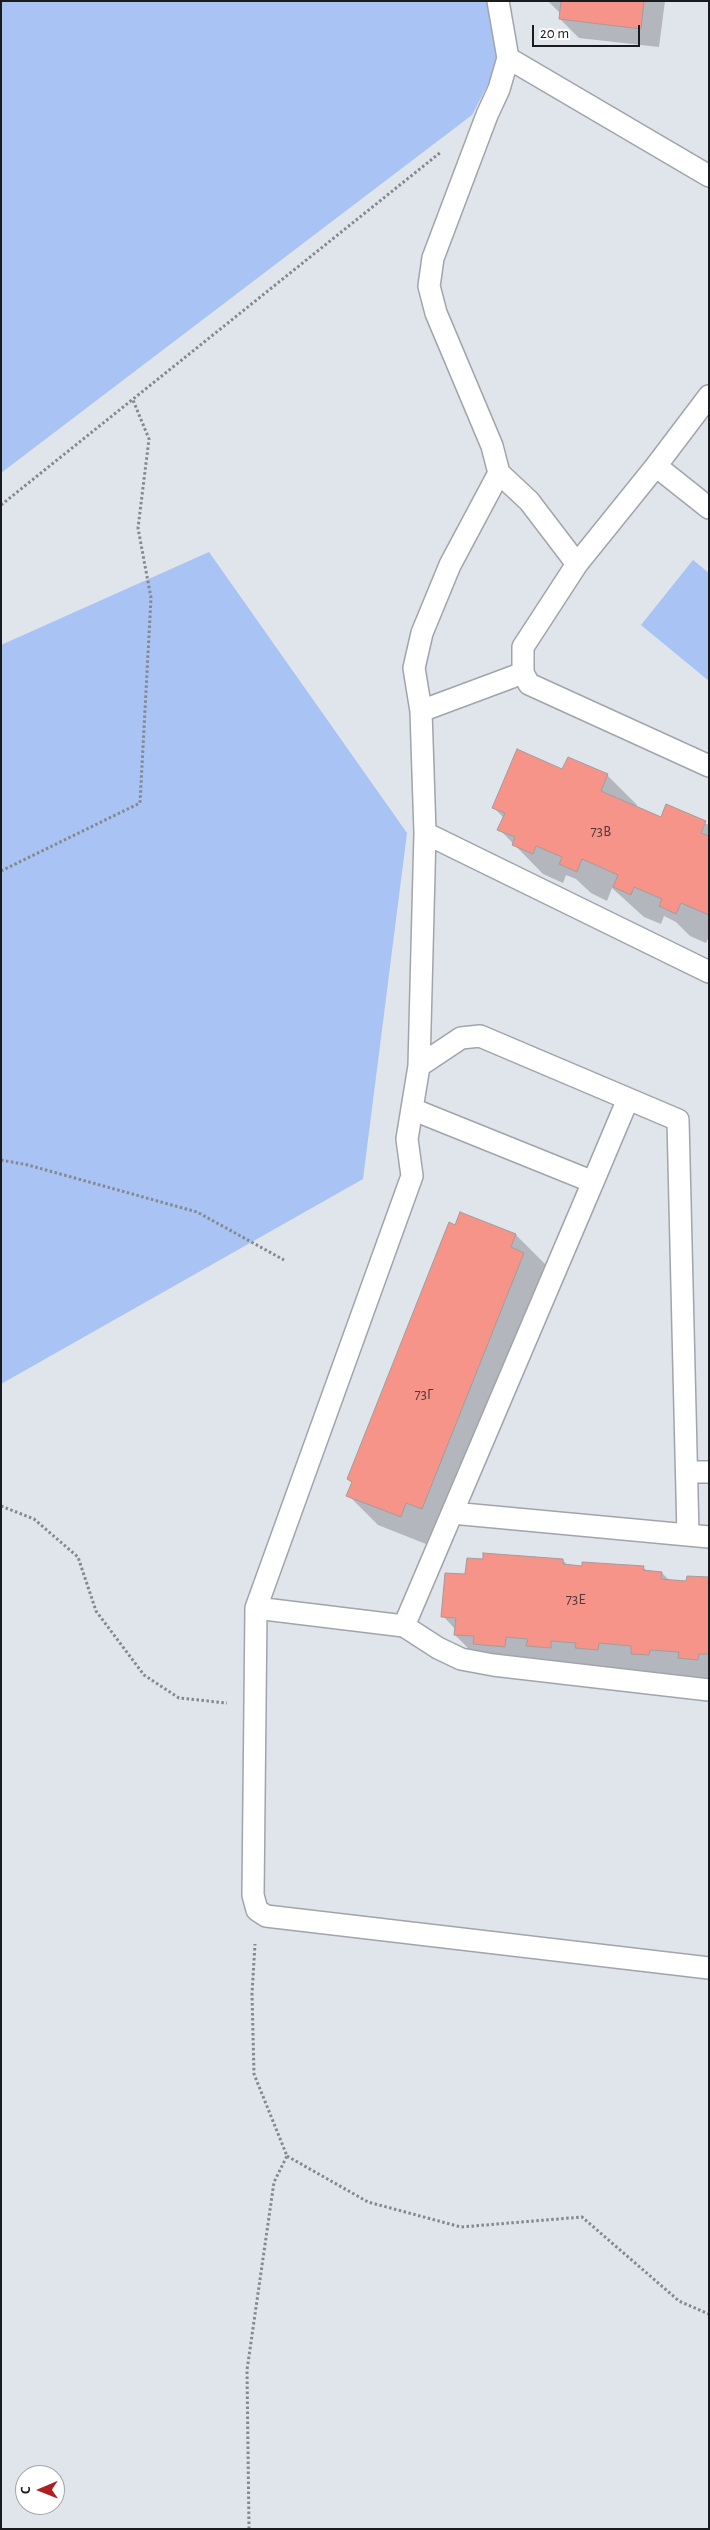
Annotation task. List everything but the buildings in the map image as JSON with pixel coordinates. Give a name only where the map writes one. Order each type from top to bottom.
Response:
[{"type":"lane","points":[[498,1],[508,58],[499,88],[433,258],[429,286],[436,313],[492,446],[500,473],[529,501],[577,564]]},
{"type":"lane","points":[[508,58],[709,176]]},
{"type":"lane","points":[[709,396],[656,466],[577,564],[523,647],[523,673],[529,684],[709,766]]},
{"type":"lane","points":[[656,466],[709,508]]},
{"type":"lane","points":[[500,473],[450,565],[422,633],[414,668],[421,711],[425,833],[419,1066],[407,1139],[412,1176],[256,1608],[253,1895],[257,1910],[266,1916],[709,1968]]},
{"type":"lane","points":[[421,711],[523,673]]},
{"type":"lane","points":[[425,833],[709,972]]},
{"type":"lane","points":[[419,1066],[461,1038],[480,1036],[678,1120],[687,1472],[698,1536],[452,1513]]},
{"type":"lane","points":[[404,1626],[628,1099]]},
{"type":"lane","points":[[412,1109],[594,1182]]},
{"type":"lane","points":[[687,1472],[709,1472]]},
{"type":"lane","points":[[256,1608],[404,1626],[438,1648],[460,1659],[493,1665],[709,1690]]},
{"type":"path","points":[[1,505],[449,146]]},
{"type":"path","points":[[1,872],[140,803],[150,598],[138,528],[149,439],[133,400]]},
{"type":"path","points":[[1,1160],[28,1165],[197,1212],[284,1260]]},
{"type":"path","points":[[1,1506],[34,1519],[78,1557],[96,1611],[144,1675],[179,1698],[255,1705]]},
{"type":"path","points":[[257,1910],[252,1994],[254,2074],[287,2156],[368,2202],[461,2228],[582,2217],[679,2301],[709,2314]]},
{"type":"path","points":[[249,2529],[247,2370],[274,2182],[287,2156]]},
{"type":"shaded area","points":[[1,1],[492,1],[509,44],[472,115],[1,473]]},
{"type":"shaded area","points":[[209,552],[407,833],[363,1179],[1,1384],[1,645]]},
{"type":"shaded area","points":[[693,560],[709,573],[709,681],[641,625]]}]
